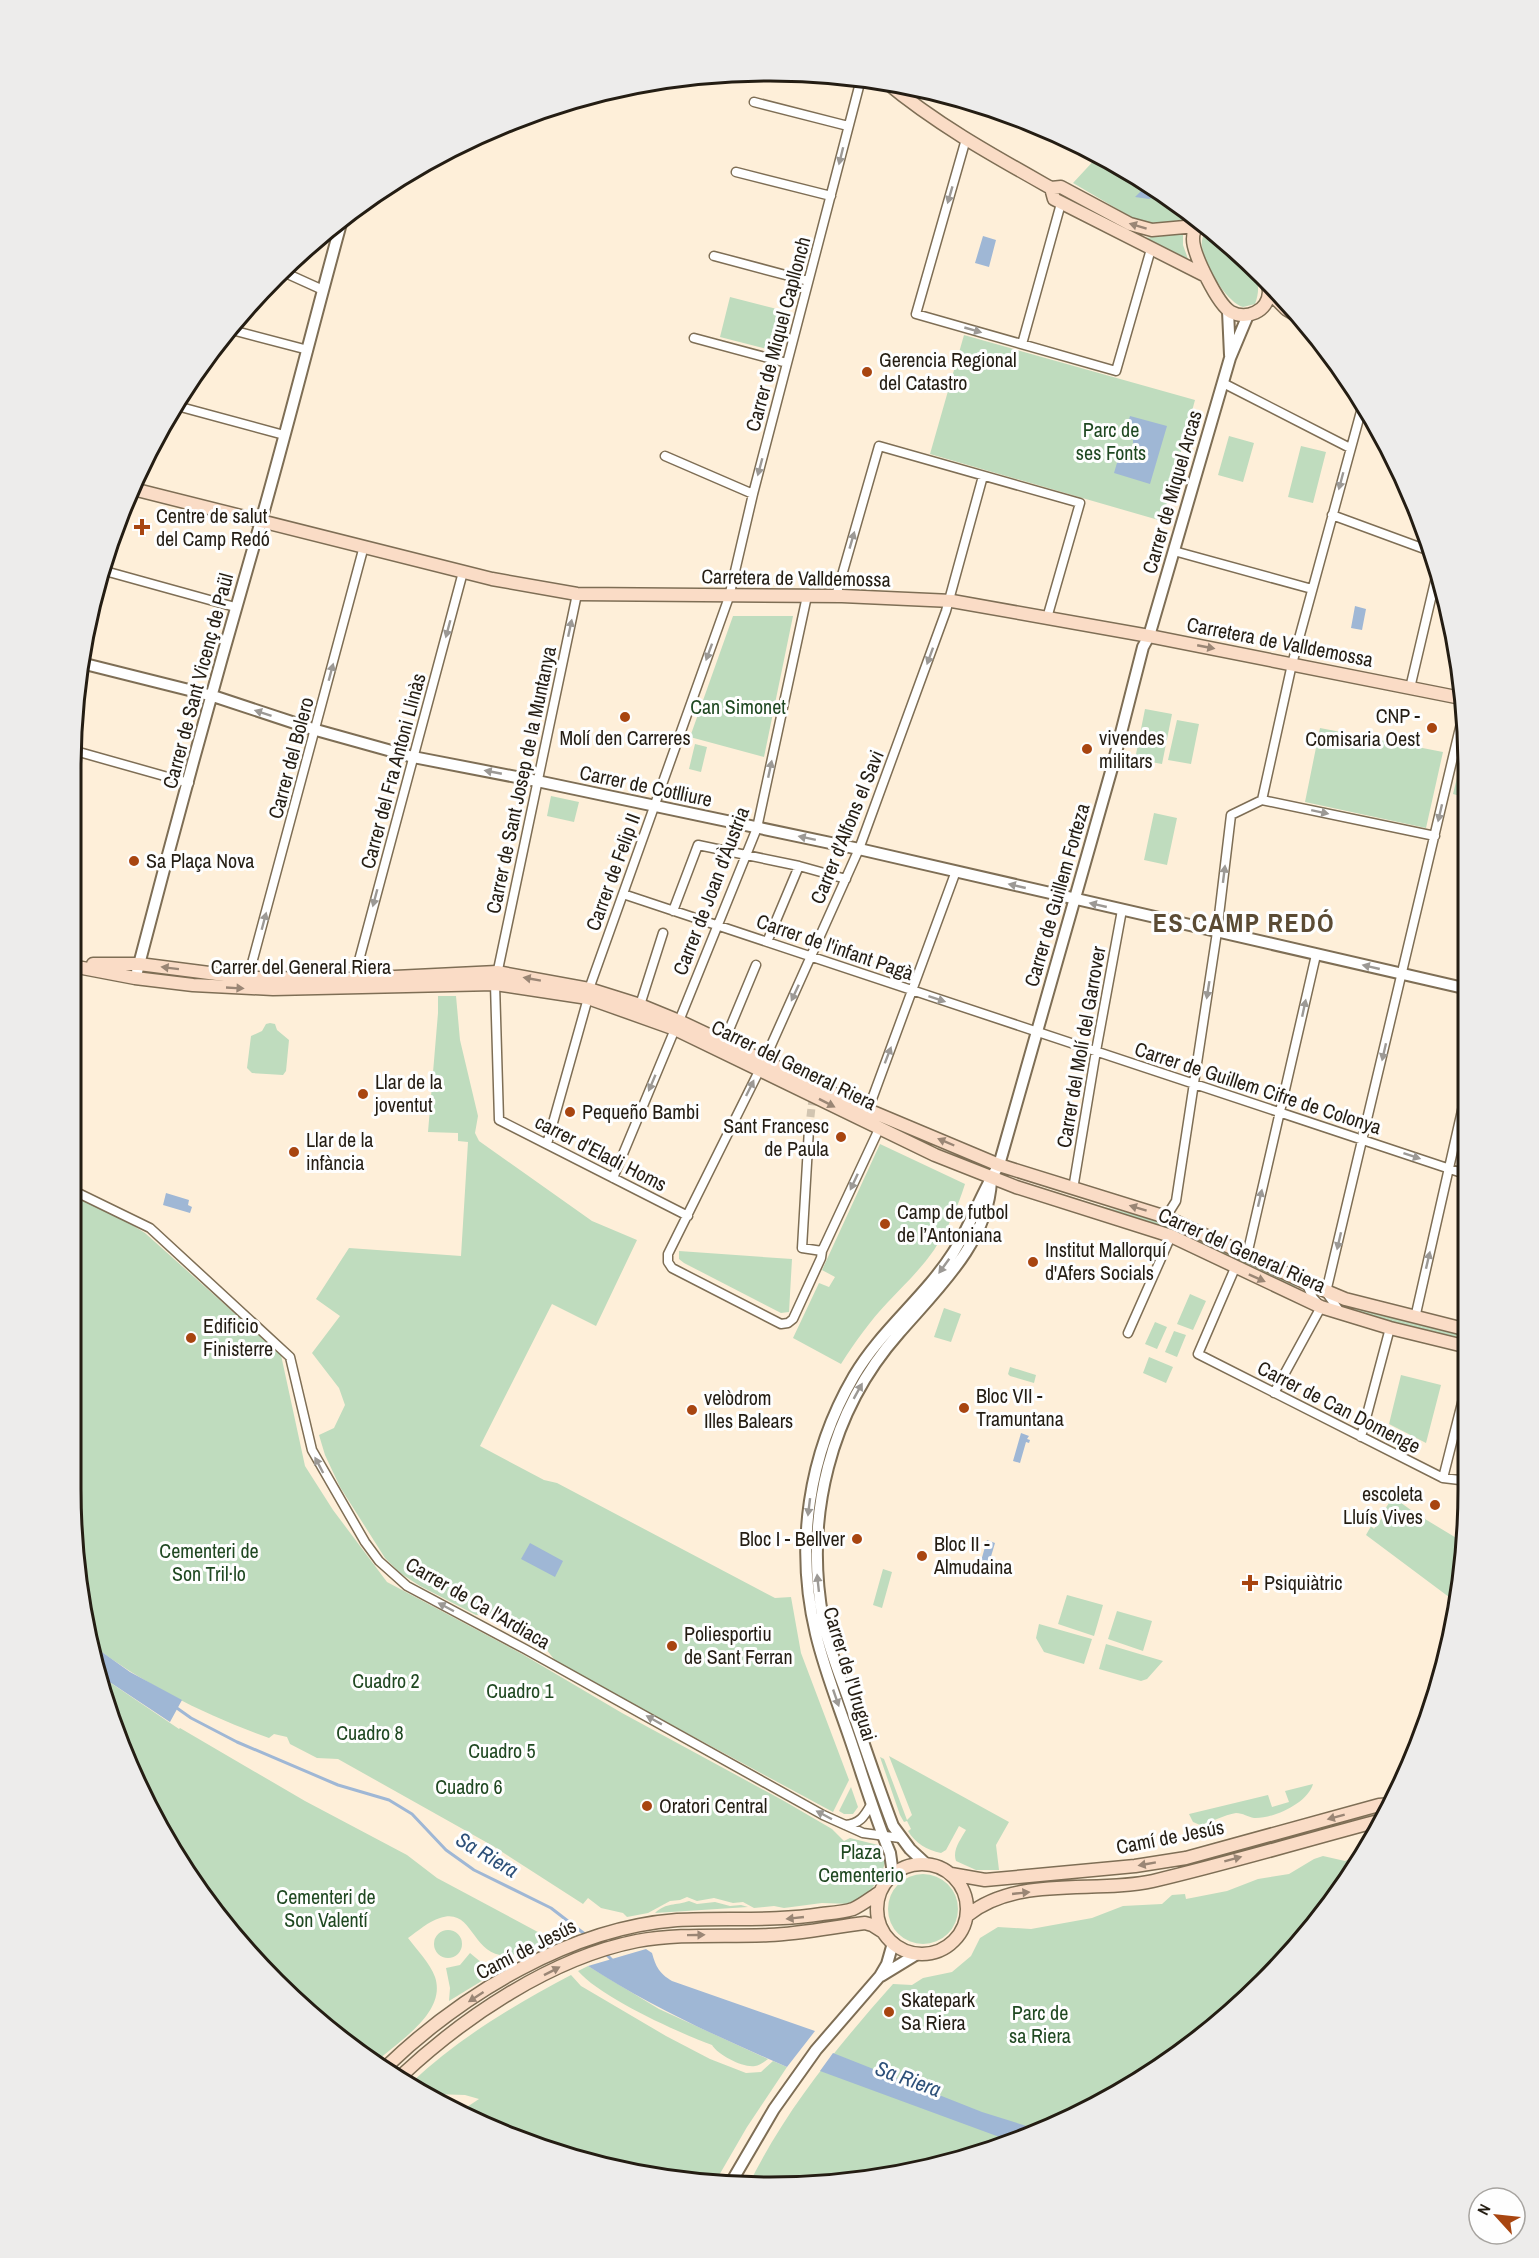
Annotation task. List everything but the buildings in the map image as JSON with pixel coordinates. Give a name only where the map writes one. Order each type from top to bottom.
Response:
[{"type":"main road","points":[[899,93],[966,139],[1051,188],[1061,187],[1130,224],[1152,230],[1191,225]]},
{"type":"main road","points":[[1051,188],[1054,199],[1206,276]]},
{"type":"main road","points":[[1196,229],[1193,237],[1194,247],[1206,276],[1228,311],[1238,315],[1257,312],[1265,304],[1268,296]]},
{"type":"main road","name":"Carretera de Valldemossa","points":[[140,491],[463,572],[577,594],[729,597],[836,596],[949,600],[1149,636],[1454,697]]},
{"type":"main road","name":"Carrer del General Riera","points":[[81,965],[139,964],[248,978],[496,978],[588,993],[640,1005],[762,1065],[999,1165],[1166,1217],[1326,1292],[1415,1318],[1458,1328]]},
{"type":"main road","name":"Carrer del General Riera","points":[[81,967],[135,978],[193,986],[249,989],[496,978]]},
{"type":"main road","name":"Carrer del General Riera","points":[[588,993],[724,1042],[879,1129],[935,1155],[1016,1187],[1171,1236],[1321,1307],[1390,1328],[1458,1345]]},
{"type":"main road","name":"Camí de Jesús","points":[[951,1874],[985,1880],[1135,1866],[1186,1858],[1381,1805]]},
{"type":"main road","name":"Camí de Jesús","points":[[968,1915],[989,1901],[1012,1893],[1151,1881],[1371,1823]]},
{"type":"main road","points":[[925,1863],[951,1874],[963,1888],[968,1915],[964,1928],[951,1944],[938,1951],[917,1954],[893,1943],[883,1932],[877,1911],[880,1892],[893,1874],[904,1867],[925,1863]]},
{"type":"main road","name":"Camí de Jesús","points":[[391,2063],[438,2024],[481,1993],[564,1948],[611,1932],[641,1925],[674,1921],[805,1917],[853,1909],[880,1892]]},
{"type":"main road","name":"Camí de Jesús","points":[[405,2072],[428,2051],[517,1990],[573,1961],[602,1950],[638,1941],[691,1935],[790,1934],[865,1923],[883,1932]]},
{"type":"street","name":"Carrer de Miquel Capllonch","points":[[729,597],[753,494],[859,87]]},
{"type":"street","points":[[754,102],[848,126]]},
{"type":"street","points":[[966,139],[916,314],[1116,371],[1151,249]]},
{"type":"street","points":[[736,172],[831,196]]},
{"type":"street","points":[[1022,344],[1060,207],[1065,204]]},
{"type":"street","name":"Carrer de Sant Vicenç de Paül","points":[[135,978],[339,233]]},
{"type":"street","points":[[714,256],[808,281]]},
{"type":"street","points":[[291,276],[323,290]]},
{"type":"street","name":"Carrer de Miquel Arcas","points":[[1228,311],[1230,358]]},
{"type":"street","name":"Carrer de Miquel Arcas","points":[[1149,636],[1230,358],[1248,315]]},
{"type":"street","points":[[239,332],[308,350]]},
{"type":"street","points":[[694,338],[787,363]]},
{"type":"street","points":[[1223,383],[1350,448]]},
{"type":"street","points":[[184,408],[284,435]]},
{"type":"street","points":[[1262,800],[1292,664],[1360,415]]},
{"type":"street","points":[[836,596],[879,446],[1080,503],[1047,618]]},
{"type":"street","points":[[665,456],[753,494]]},
{"type":"street","name":"Carrer d'Alfons el Savi","points":[[879,1129],[793,1319],[788,1323],[781,1324],[672,1269],[668,1262],[668,1254],[762,1065],[859,849],[949,600],[983,476]]},
{"type":"street","points":[[1332,515],[1421,547]]},
{"type":"street","name":"Carrer del Bolero","points":[[248,978],[364,546]]},
{"type":"street","points":[[1173,551],[1312,589]]},
{"type":"street","name":"Carrer del Fra Antoni Llinàs","points":[[354,979],[463,572]]},
{"type":"street","points":[[110,573],[235,607]]},
{"type":"street","points":[[1410,688],[1434,587]]},
{"type":"street","name":"Carrer de Sant Josep de la Muntanya","points":[[499,1120],[496,978],[577,594]]},
{"type":"street","name":"Carrer de Joan d'Àustria","points":[[613,1178],[757,828],[807,596]]},
{"type":"street","name":"Carrer de Felip II","points":[[547,1144],[588,993],[729,597]]},
{"type":"street","name":"Carrer de Guillem Forteza","points":[[992,1178],[999,1165],[1038,1032],[1143,647],[1149,636]]},
{"type":"street","name":"Carrer de Cotlliure","points":[[89,665],[213,696],[316,730],[413,757],[859,849],[1458,987]]},
{"type":"street","points":[[1340,1312],[1326,1292],[1457,739]]},
{"type":"street","points":[[81,753],[189,783]]},
{"type":"street","points":[[1166,1217],[1176,1201],[1231,815],[1262,800],[1435,836]]},
{"type":"street","points":[[673,911],[698,845],[799,866],[846,879]]},
{"type":"street","points":[[767,942],[799,866]]},
{"type":"street","points":[[868,1110],[956,871]]},
{"type":"street","name":"Carrer de l'infant Pagà","points":[[623,894],[1038,1032]]},
{"type":"street","name":"Carrer del Molí del Garrover","points":[[1073,1189],[1095,1051],[1122,910]]},
{"type":"street","points":[[640,1005],[663,933]]},
{"type":"street","points":[[1247,1255],[1316,955]]},
{"type":"street","points":[[724,1042],[756,965]]},
{"type":"street","name":"Carrer de Guillem Cifre de Colonya","points":[[1038,1032],[1458,1172]]},
{"type":"street","name":"carrer d'Eladi Homs","points":[[499,1120],[688,1216]]},
{"type":"street","points":[[1415,1318],[1458,1126]]},
{"type":"street","points":[[809,1130],[802,1248],[822,1251]]},
{"type":"street","name":"Carrer de l'Uruguai","points":[[893,1874],[890,1853],[816,1636],[806,1568],[809,1503],[822,1446],[853,1378],[882,1337],[942,1270],[966,1230],[992,1178]]},
{"type":"street","name":"Carrer de l'Uruguai","points":[[925,1863],[900,1838],[893,1826],[824,1621],[817,1564],[820,1505],[833,1450],[852,1401],[880,1356],[952,1273],[983,1220],[990,1197],[992,1178]]},
{"type":"street","name":"Carrer de Ca l'Ardiaca","points":[[81,1194],[150,1228],[290,1357],[312,1450],[365,1542],[394,1576],[407,1586],[843,1825],[863,1833],[900,1838]]},
{"type":"street","points":[[1128,1333],[1171,1236]]},
{"type":"street","name":"Carrer de Can Domenge","points":[[1235,1268],[1198,1354],[1443,1478],[1458,1480]]},
{"type":"street","points":[[1274,1393],[1321,1307],[1313,1298],[1306,1283]]},
{"type":"street","points":[[1361,1437],[1390,1328]]},
{"type":"street","points":[[1443,1478],[1458,1419]]},
{"type":"street","points":[[843,1825],[854,1825],[859,1822],[872,1803]]},
{"type":"street","points":[[735,2176],[774,2109],[835,2026],[880,1976],[887,1964],[893,1943]]},
{"type":"street","points":[[880,1976],[917,1954]]},
{"type":"green space","points":[[1093,162],[1152,197],[1185,220],[1143,224],[1073,183]]},
{"type":"green space","points":[[1183,234],[1183,245],[1188,259],[1143,238]]},
{"type":"green space","points":[[1203,235],[1257,284],[1255,304],[1243,307],[1236,304],[1223,290],[1207,262],[1202,241]]},
{"type":"green space","points":[[730,297],[785,311],[775,351],[720,337]]},
{"type":"green space","name":"Parc de ses Fonts","points":[[964,335],[1195,400],[1162,521],[930,454]]},
{"type":"green space","points":[[1229,436],[1254,443],[1243,482],[1218,475]]},
{"type":"green space","points":[[1301,446],[1326,452],[1313,503],[1288,497]]},
{"type":"green space","name":"Can Simonet","points":[[733,616],[793,616],[764,757],[690,737]]},
{"type":"green space","points":[[1145,709],[1172,714],[1162,764],[1135,759]]},
{"type":"green space","points":[[1177,720],[1199,724],[1191,764],[1168,760]]},
{"type":"green space","points":[[1320,728],[1443,752],[1426,828],[1305,802]]},
{"type":"green space","points":[[695,744],[707,747],[701,772],[689,769]]},
{"type":"green space","points":[[1458,774],[1458,795],[1453,794]]},
{"type":"green space","points":[[551,796],[579,802],[574,822],[547,816]]},
{"type":"green space","points":[[1154,813],[1177,818],[1167,865],[1144,860]]},
{"type":"green space","points":[[438,996],[456,996],[460,1040],[478,1116],[475,1133],[479,1141],[592,1221],[637,1240],[596,1326],[552,1304],[480,1446],[544,1480],[557,1483],[775,1598],[791,1597],[801,1653],[849,1780],[833,1812],[557,1663],[539,1640],[527,1630],[499,1616],[476,1615],[400,1573],[385,1558],[340,1487],[325,1455],[319,1435],[334,1428],[345,1405],[339,1388],[312,1353],[340,1316],[316,1299],[349,1248],[461,1256],[468,1142],[458,1141],[458,1133],[428,1132]]},
{"type":"green space","points":[[266,1024],[275,1024],[277,1030],[289,1040],[286,1071],[283,1075],[252,1073],[247,1068],[251,1036],[262,1031]]},
{"type":"green space","points":[[880,1144],[965,1184],[952,1218],[934,1250],[918,1271],[875,1317],[841,1364],[793,1338],[819,1283],[829,1287],[835,1277],[822,1270]]},
{"type":"green space","points":[[1029,1184],[1178,1228],[1175,1233],[1028,1186]]},
{"type":"green space","name":"Cementeri de Son Tril·lo","points":[[81,1198],[145,1233],[281,1355],[305,1466],[333,1510],[387,1582],[522,1654],[622,1713],[784,1801],[832,1829],[844,1841],[850,1838],[878,1845],[885,1863],[881,1875],[869,1893],[852,1904],[822,1903],[784,1908],[774,1906],[754,1908],[743,1902],[733,1903],[714,1898],[697,1901],[687,1897],[670,1901],[648,1913],[627,1917],[623,1913],[601,1908],[588,1898],[583,1904],[493,1846],[338,1759],[317,1758],[290,1744],[287,1737],[274,1734],[269,1738],[223,1720],[177,1698],[100,1651],[94,1623],[82,1534]]},
{"type":"green space","points":[[1185,1231],[1296,1285],[1294,1290],[1183,1236]]},
{"type":"green space","points":[[679,1251],[792,1259],[789,1312],[781,1313],[684,1263],[679,1259]]},
{"type":"green space","points":[[1190,1294],[1206,1301],[1193,1330],[1177,1324]]},
{"type":"green space","points":[[1338,1302],[1458,1333],[1458,1337],[1369,1318],[1338,1306]]},
{"type":"green space","points":[[944,1308],[961,1314],[951,1342],[934,1337]]},
{"type":"green space","points":[[1155,1322],[1167,1327],[1157,1349],[1145,1344]]},
{"type":"green space","points":[[1174,1331],[1186,1335],[1177,1357],[1165,1352]]},
{"type":"green space","points":[[1149,1357],[1173,1367],[1166,1383],[1143,1373]]},
{"type":"green space","points":[[1010,1367],[1036,1375],[1034,1383],[1010,1376],[1008,1374]]},
{"type":"green space","points":[[1401,1375],[1441,1385],[1426,1443],[1389,1424]]},
{"type":"green space","points":[[1393,1497],[1457,1538],[1449,1597],[1366,1535],[1371,1526],[1374,1529],[1387,1511],[1385,1509]]},
{"type":"green space","points":[[883,1569],[892,1572],[882,1608],[873,1605]]},
{"type":"green space","points":[[1067,1595],[1103,1605],[1094,1636],[1058,1624]]},
{"type":"green space","points":[[1117,1611],[1152,1621],[1143,1651],[1108,1639]]},
{"type":"green space","points":[[1039,1624],[1092,1639],[1084,1664],[1044,1652],[1036,1638]]},
{"type":"green space","points":[[1106,1644],[1163,1661],[1147,1679],[1141,1681],[1099,1669]]},
{"type":"green space","name":"Cementeri de Son Valentí","points":[[109,1682],[179,1729],[305,1801],[407,1855],[437,1878],[549,1938],[553,1943],[525,1956],[523,1952],[506,1955],[493,1953],[483,1946],[462,1921],[452,1917],[436,1919],[408,1938],[433,1972],[437,1990],[434,2003],[427,2014],[408,2035],[382,2057],[350,2035],[283,1975],[223,1908],[173,1833],[152,1793],[133,1752]]},
{"type":"green space","points":[[889,1756],[1009,1822],[996,1845],[999,1870],[976,1870],[956,1861],[956,1849],[966,1830],[959,1826],[946,1850],[941,1853],[926,1848],[914,1839],[908,1831],[911,1829],[907,1821],[904,1822],[900,1815],[880,1757],[884,1759],[907,1820],[912,1815]]},
{"type":"green space","points":[[1313,1784],[1310,1791],[1297,1803],[1271,1816],[1254,1818],[1236,1813],[1200,1825],[1193,1822],[1189,1814],[1268,1795],[1272,1807],[1289,1802],[1285,1791]]},
{"type":"green space","points":[[851,1787],[858,1807],[853,1814],[844,1814],[839,1811]]},
{"type":"green space","name":"Parc de sa Riera","points":[[1323,1856],[1345,1861],[1350,1859],[1316,1908],[1256,1975],[1189,2035],[1114,2085],[1033,2125],[948,2154],[859,2171],[815,2176],[753,2177],[779,2130],[814,2079],[893,1984],[912,1985],[923,1978],[952,1972],[971,1956],[980,1938],[998,1927],[1031,1929],[1092,1918],[1123,1906],[1162,1904],[1172,1895],[1185,1894],[1186,1899],[1227,1891],[1258,1879],[1289,1874]]},
{"type":"green space","points":[[923,1874],[936,1877],[948,1884],[955,1896],[958,1909],[955,1922],[948,1934],[936,1941],[923,1944],[910,1941],[898,1934],[891,1922],[888,1909],[891,1896],[898,1884],[910,1877]]},
{"type":"green space","points":[[689,1901],[697,1904],[715,1902],[748,1907],[655,1913],[667,1906]]},
{"type":"green space","points":[[448,1930],[458,1934],[462,1944],[458,1954],[448,1958],[438,1954],[434,1944],[438,1934]]},
{"type":"green space","points":[[470,1953],[482,1963],[498,1971],[449,2001],[450,1988],[446,1968],[460,1965]]},
{"type":"green space","points":[[588,1966],[659,2009],[768,2059],[755,2066],[731,2060],[712,2045],[661,2023],[604,1992],[578,1971]]},
{"type":"green space","points":[[571,1975],[581,1986],[710,2059],[746,2073],[761,2072],[773,2061],[787,2067],[747,2127],[719,2175],[635,2164],[591,2154],[506,2125],[467,2107],[479,2099],[465,2095],[443,2094],[415,2079],[468,2037],[529,1998]]},
{"type":"water","points":[[1142,190],[1153,198],[1149,199],[1135,197]]},
{"type":"water","points":[[983,236],[996,240],[989,267],[975,263]]},
{"type":"water","points":[[1130,416],[1167,426],[1150,484],[1114,473],[1119,456],[1127,455],[1133,448],[1133,440],[1125,434]]},
{"type":"water","points":[[1355,606],[1366,609],[1362,630],[1351,628]]},
{"type":"water","points":[[166,1193],[189,1200],[188,1205],[192,1207],[190,1213],[163,1205]]},
{"type":"water","points":[[1021,1433],[1029,1436],[1027,1439],[1030,1440],[1029,1443],[1026,1442],[1020,1463],[1013,1461]]},
{"type":"water","points":[[987,1540],[995,1543],[987,1570],[979,1568]]},
{"type":"water","points":[[530,1543],[563,1561],[555,1577],[521,1559]]},
{"type":"water","points":[[100,1651],[130,1672],[182,1700],[170,1722],[109,1681]]},
{"type":"water","points":[[646,1949],[652,1953],[661,1972],[672,1981],[815,2031],[787,2067],[660,2008],[588,1966]]},
{"type":"water","points":[[833,2053],[982,2112],[1028,2127],[999,2137],[820,2071]]},
{"type":"waterway","name":"Sa Riera","points":[[174,1706],[191,1718],[237,1742],[338,1785],[389,1800],[412,1814],[446,1850],[474,1870],[551,1908],[586,1935]]},
{"type":"waterway","name":"Sa Riera","points":[[604,1952],[614,1962]]},
{"type":"tunnel","points":[[809,1129],[813,1095]]},
{"type":"place","name":"Gerencia Regional del Catastro","points":[[867,372]]},
{"type":"place","name":"Centre de salut del Camp Redó","points":[[142,527]]},
{"type":"place","name":"Molí den Carreres","points":[[625,717]]},
{"type":"place","name":"CNP - Comisaria Oest","points":[[1432,728]]},
{"type":"place","name":"vivendes militars","points":[[1087,749]]},
{"type":"place","name":"Sa Plaça Nova","points":[[134,861]]},
{"type":"place","name":"Llar de la joventut","points":[[363,1094]]},
{"type":"place","name":"Pequeño Bambi","points":[[570,1112]]},
{"type":"place","name":"Sant Francesc de Paula","points":[[841,1137]]},
{"type":"place","name":"Llar de la infància","points":[[294,1152]]},
{"type":"place","name":"Camp de futbol de l’Antoniana","points":[[885,1224]]},
{"type":"place","name":"Institut Mallorquí d'Afers Socials","points":[[1033,1262]]},
{"type":"place","name":"Edificio Finisterre","points":[[191,1338]]},
{"type":"place","name":"Bloc VII - Tramuntana","points":[[964,1408]]},
{"type":"place","name":"velòdrom Illes Balears","points":[[692,1410]]},
{"type":"place","name":"escoleta Lluís Vives","points":[[1435,1505]]},
{"type":"place","name":"Bloc I - Bellver","points":[[857,1539]]},
{"type":"place","name":"Bloc II - Almudaina","points":[[922,1556]]},
{"type":"place","name":"Psiquiàtric","points":[[1250,1583]]},
{"type":"place","name":"Poliesportiu de Sant Ferran","points":[[672,1646]]},
{"type":"place","name":"Oratori Central","points":[[647,1806]]},
{"type":"place","name":"Skatepark Sa Riera","points":[[889,2012]]},
{"type":"district","name":"ES CAMP REDÓ","points":[[1244,923]]},
{"type":"park label","name":"Cuadro 2","points":[[386,1681]]},
{"type":"park label","name":"Cuadro 1","points":[[520,1691]]},
{"type":"park label","name":"Cuadro 8","points":[[370,1733]]},
{"type":"park label","name":"Cuadro 5","points":[[502,1751]]},
{"type":"park label","name":"Cuadro 6","points":[[469,1787]]},
{"type":"park label","name":"Plaza Cementerio","points":[[861,1864]]}]
